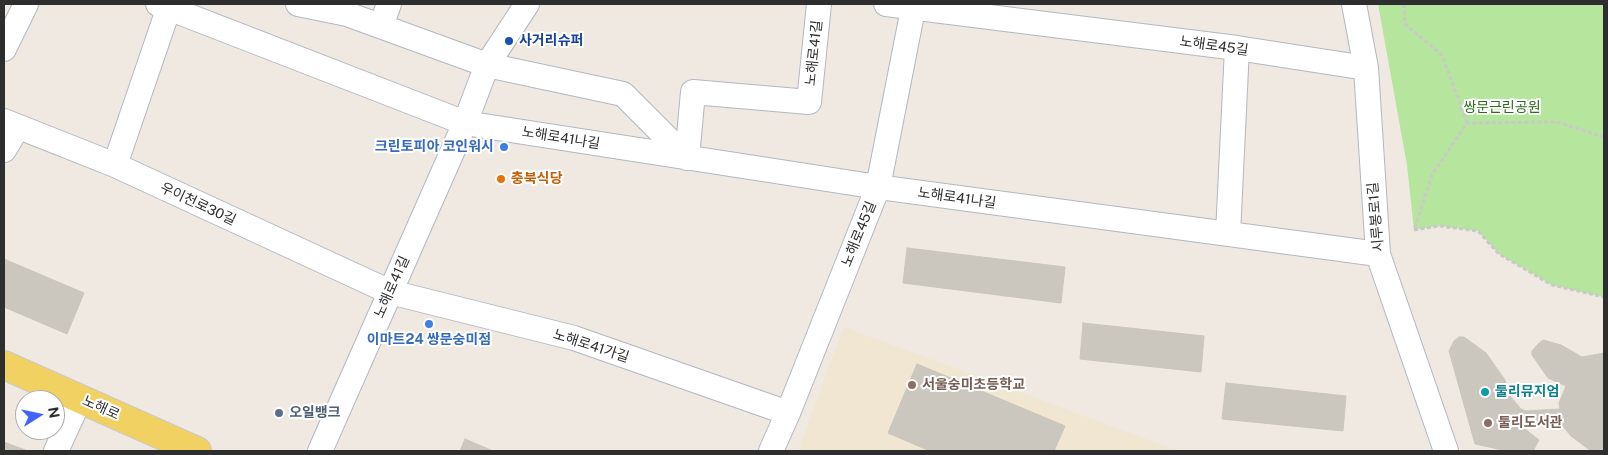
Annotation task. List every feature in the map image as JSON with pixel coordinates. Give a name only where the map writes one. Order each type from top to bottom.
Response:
[{"type":"main road","name":"노해로","points":[[4,365],[198,451]]},
{"type":"street","points":[[4,49],[26,4]]},
{"type":"street","points":[[298,4],[347,14],[487,65],[623,94],[687,158]]},
{"type":"street","points":[[381,26],[389,4]]},
{"type":"street","name":"노해로41길","points":[[320,451],[464,123],[487,65],[527,4]]},
{"type":"street","name":"노해로41길","points":[[687,158],[693,92],[809,102],[819,4]]},
{"type":"street","name":"노해로45길","points":[[886,4],[914,5],[1237,48],[1366,68]]},
{"type":"street","name":"시루봉로1길","points":[[1354,4],[1366,68],[1378,254],[1446,451]]},
{"type":"street","name":"노해로45길","points":[[771,451],[878,187],[914,5]]},
{"type":"street","points":[[114,165],[164,6],[464,123]]},
{"type":"street","points":[[1228,234],[1237,48]]},
{"type":"street","name":"노해로41나길","points":[[464,123],[878,187],[1378,254]]},
{"type":"street","points":[[4,150],[11,124]]},
{"type":"street","name":"우이천로30길","points":[[11,124],[114,165],[390,292]]},
{"type":"street","name":"노해로41가길","points":[[390,292],[574,338],[788,413]]},
{"type":"street","points":[[56,451],[80,399]]},
{"type":"path","points":[[1404,4],[1405,24],[1442,55],[1467,123]]},
{"type":"path","points":[[1467,123],[1557,122],[1604,137]]},
{"type":"path","points":[[1467,123],[1432,174],[1414,230],[1439,226],[1478,231],[1499,254],[1552,286],[1604,297]]},
{"type":"shaded area","name":"서울숭미초등학교","points":[[844,327],[1179,451],[798,451]]},
{"type":"green space","name":"쌍문근린공원","points":[[1378,4],[1604,4],[1604,297],[1552,285],[1499,254],[1478,231],[1439,226],[1414,230],[1407,165]]},
{"type":"building","points":[[907,248],[1065,267],[1061,303],[903,283]]},
{"type":"building","points":[[4,259],[84,293],[67,334],[4,307]]},
{"type":"building","points":[[1083,323],[1204,336],[1201,372],[1080,359]]},
{"type":"building","name":"둘리뮤지엄","points":[[1459,337],[1464,337],[1486,353],[1505,380],[1510,396],[1521,409],[1526,411],[1560,409],[1559,403],[1566,386],[1548,378],[1532,355],[1532,351],[1543,340],[1561,345],[1582,357],[1604,353],[1604,451],[1591,451],[1571,436],[1561,424],[1520,425],[1539,440],[1533,451],[1507,451],[1475,444],[1449,351],[1454,341]]},
{"type":"building","points":[[917,364],[1065,426],[1054,451],[930,451],[888,433]]},
{"type":"building","points":[[1226,383],[1346,396],[1343,431],[1222,419]]},
{"type":"building","points":[[465,439],[493,451],[460,451]]},
{"type":"building","points":[[4,442],[28,451],[4,451]]},
{"type":"place","name":"사거리슈퍼","points":[[509,41]]},
{"type":"place","name":"크린토피아 코인워시","points":[[504,147]]},
{"type":"place","name":"충북식당","points":[[501,179]]},
{"type":"place","name":"이마트24 쌍문숭미점","points":[[429,324]]},
{"type":"place","name":"서울숭미초등학교","points":[[912,385]]},
{"type":"place","name":"둘리뮤지엄","points":[[1485,392]]},
{"type":"place","name":"오일뱅크","points":[[279,413]]},
{"type":"place","name":"둘리도서관","points":[[1488,423]]}]
